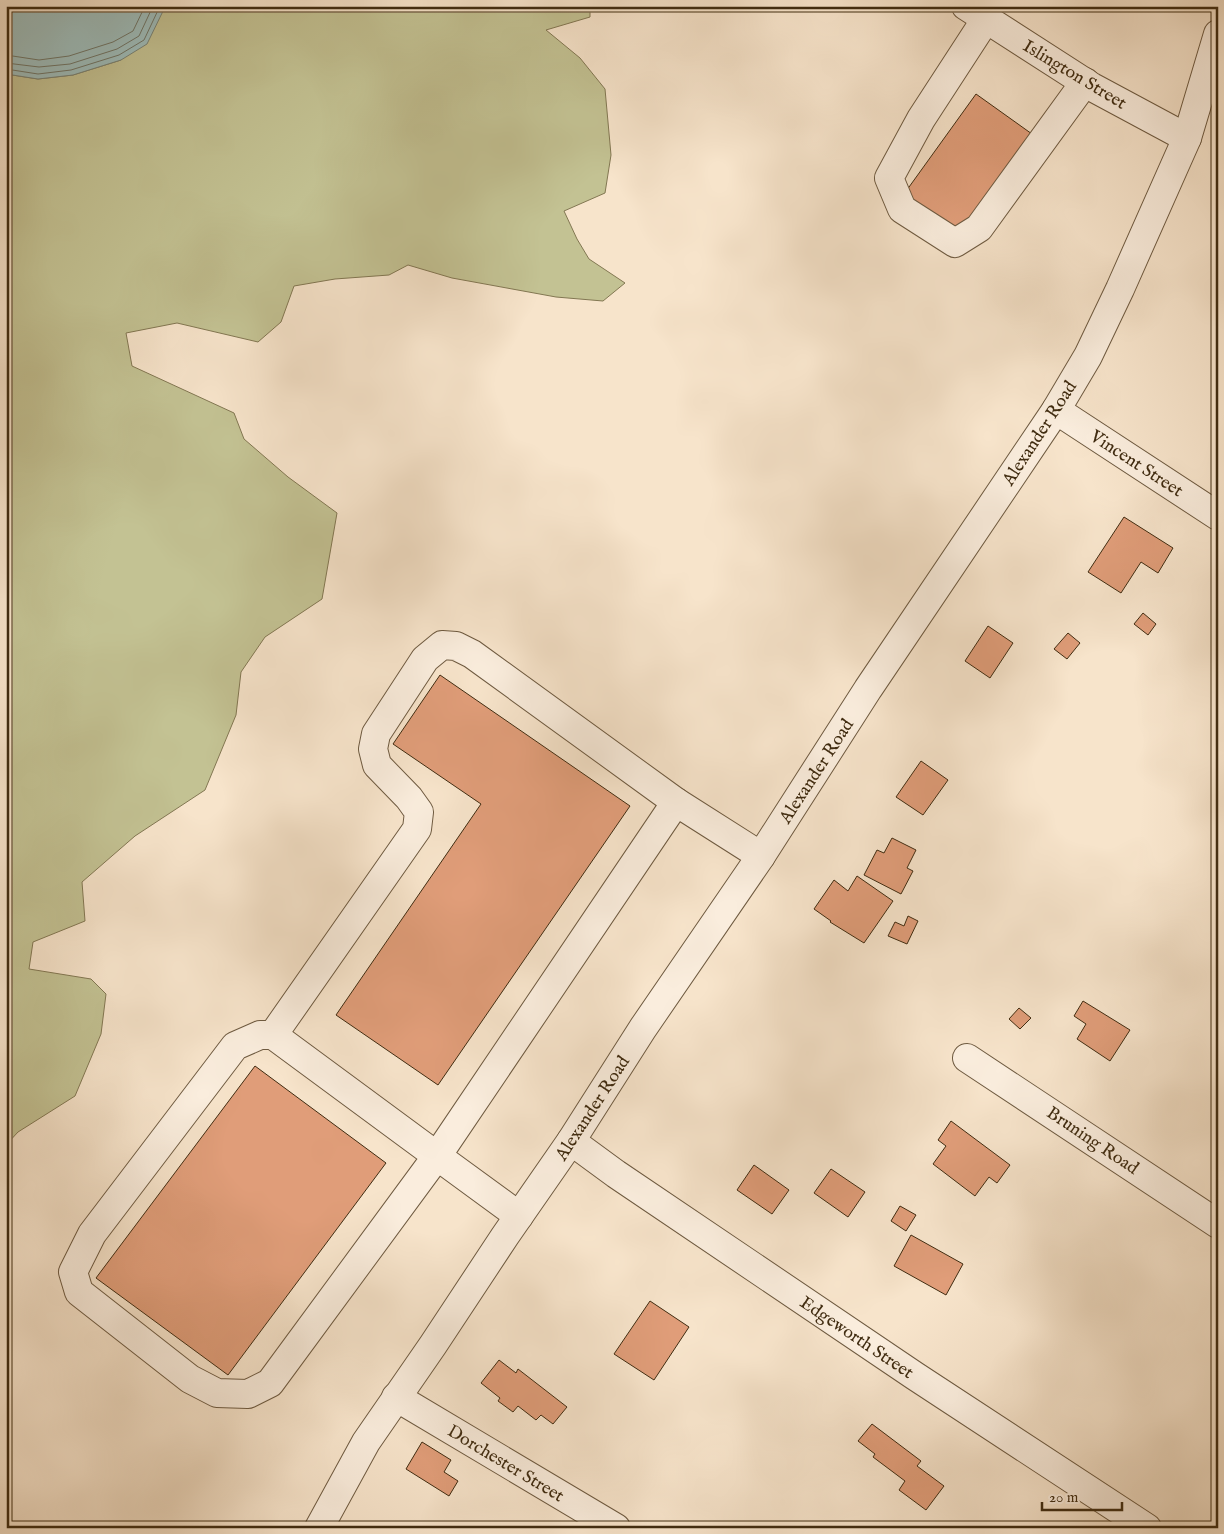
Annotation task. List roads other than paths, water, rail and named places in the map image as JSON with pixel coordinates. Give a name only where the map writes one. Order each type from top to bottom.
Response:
[{"type":"street","name":"Islington Street","points":[[976,13],[1085,82],[1187,138]]},
{"type":"street","points":[[976,13],[890,178],[902,209],[955,243],[979,228],[1085,82]]},
{"type":"street","name":"Alexander Road","points":[[319,1528],[366,1442],[571,1141],[643,1028],[761,856],[868,689],[1056,410],[1088,356],[1132,264],[1187,138],[1218,34]]},
{"type":"street","name":"Vincent Street","points":[[1056,410],[1218,516]]},
{"type":"street","points":[[273,1035],[417,829],[419,812],[409,798],[377,765],[373,749],[376,734],[425,659],[442,645],[456,646],[472,654],[676,802],[761,856]]},
{"type":"street","points":[[519,1216],[437,1156],[273,1035],[260,1035],[235,1046],[92,1234],[73,1272],[79,1292],[190,1379],[217,1393],[248,1394],[270,1383],[437,1156],[676,802]]},
{"type":"street","name":"Bruning Road","points":[[967,1058],[1218,1224]]},
{"type":"street","name":"Edgeworth Street","points":[[571,1141],[616,1174],[899,1365],[1147,1528]]},
{"type":"street","name":"Dorchester Street","points":[[396,1397],[616,1528]]},
{"type":"water","points":[[6,6],[165,7],[147,44],[121,60],[73,75],[38,79],[6,74]]}]
